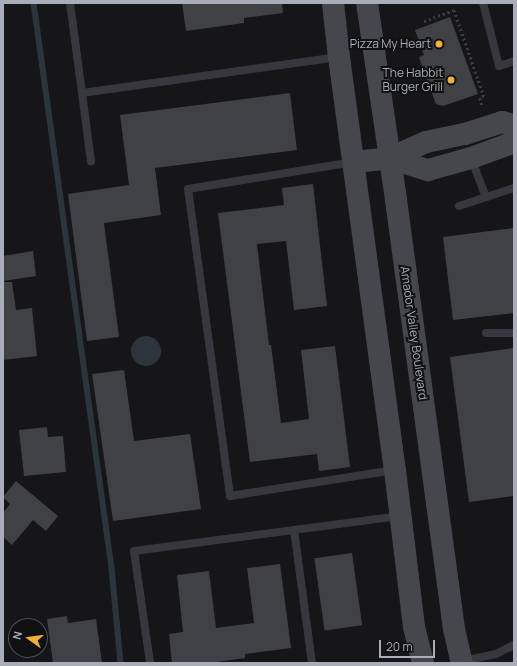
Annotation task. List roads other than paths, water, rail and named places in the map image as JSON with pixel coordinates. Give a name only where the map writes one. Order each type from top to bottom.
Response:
[{"type":"street","points":[[333,3],[395,470],[414,627],[423,663]]},
{"type":"street","name":"Amador Valley Boulevard","points":[[367,3],[390,158],[454,629],[462,662]]},
{"type":"street","points":[[354,162],[390,158],[426,142],[465,134],[502,122],[514,125]]},
{"type":"street","points":[[390,158],[428,170],[471,158],[512,143],[514,137]]},
{"type":"lane","points":[[70,3],[90,161]]},
{"type":"lane","points":[[483,3],[499,66],[514,61]]},
{"type":"lane","points":[[82,93],[339,57]]},
{"type":"lane","points":[[471,158],[486,197]]},
{"type":"lane","points":[[354,162],[188,189],[189,197],[230,496],[395,470]]},
{"type":"lane","points":[[459,206],[514,188]]},
{"type":"lane","points":[[486,333],[514,333]]},
{"type":"lane","points":[[150,663],[134,551],[400,516]]},
{"type":"lane","points":[[294,530],[312,663]]},
{"type":"lane","points":[[462,662],[496,654],[514,645]]},
{"type":"waterway","points":[[34,3],[112,568],[121,663]]},
{"type":"place","name":"Pizza My Heart","points":[[439,44]]},
{"type":"place","name":"The Habbit Burger Grill","points":[[451,80]]}]
